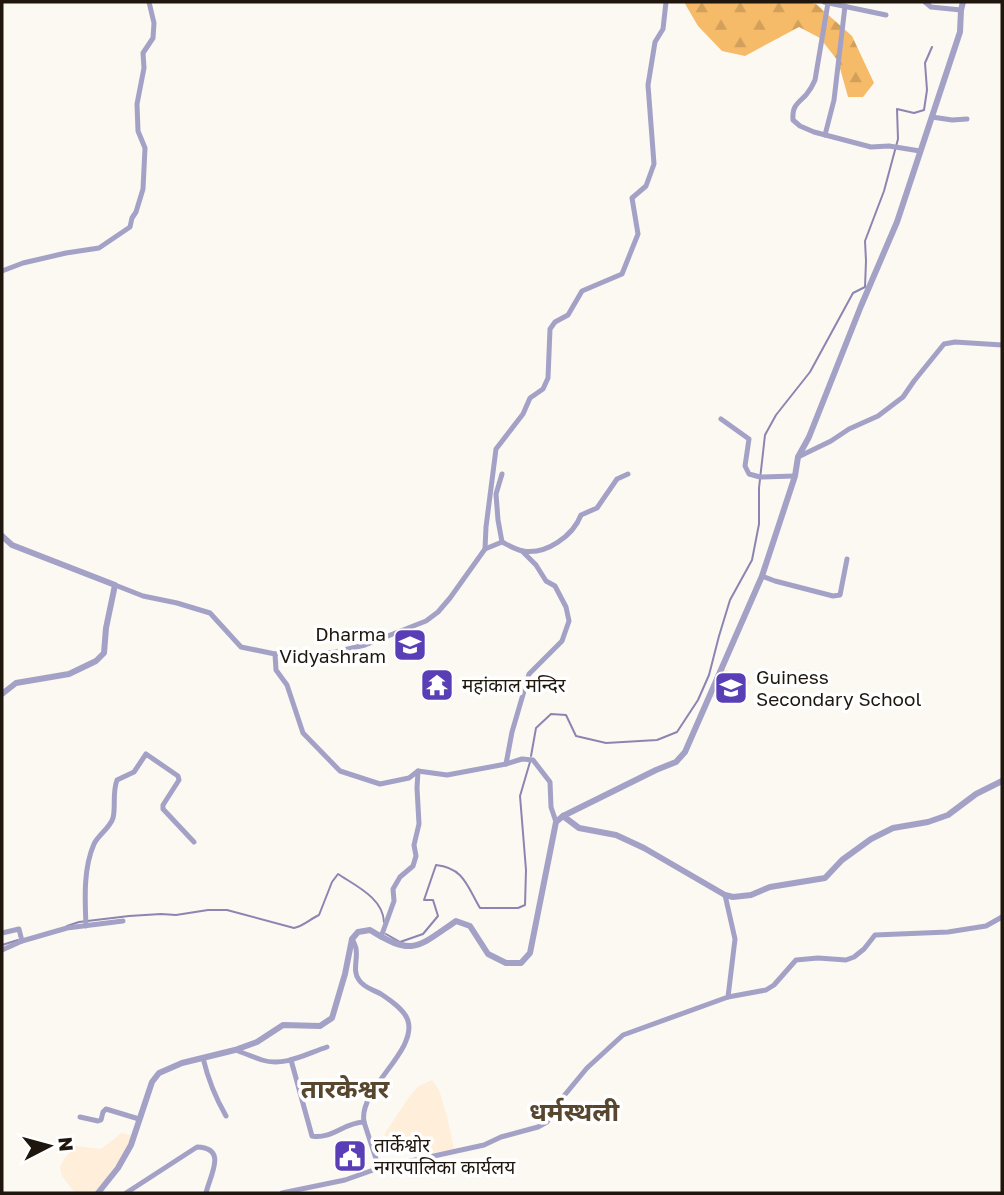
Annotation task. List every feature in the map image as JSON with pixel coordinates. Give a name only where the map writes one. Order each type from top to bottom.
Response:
[{"type":"street","points":[[2,271],[23,263],[99,248],[131,227],[143,189],[145,148],[138,131],[137,104],[144,68],[143,53],[153,38],[154,23],[149,2]]},
{"type":"street","points":[[485,549],[496,449],[523,414],[530,398],[543,389],[548,378],[550,329],[555,322],[568,315],[582,291],[622,274],[638,234],[632,198],[646,186],[654,164],[648,85],[655,42],[663,29],[666,2]]},
{"type":"street","points":[[886,15],[826,2],[815,80],[810,90],[792,110],[793,120],[825,135],[871,147],[890,146],[920,151]]},
{"type":"street","points":[[925,2],[931,7],[961,10]]},
{"type":"street","points":[[556,822],[563,816],[676,762],[685,752],[762,576],[795,477],[798,457],[814,426],[897,222],[960,32],[963,2]]},
{"type":"street","points":[[825,135],[834,100],[845,6]]},
{"type":"street","points":[[932,117],[967,119]]},
{"type":"street","points":[[798,457],[878,416],[903,397],[944,344],[956,342],[1002,345]]},
{"type":"street","points":[[721,419],[749,439],[745,466],[750,474],[760,477],[795,477]]},
{"type":"street","points":[[502,474],[496,494],[502,542]]},
{"type":"street","points":[[522,551],[543,551],[572,532],[581,515],[597,508],[617,479],[628,474]]},
{"type":"street","points":[[2,536],[12,545],[143,596],[210,613],[241,647],[300,657],[365,645],[426,621],[450,598],[485,549],[502,542],[522,551],[536,565],[545,580],[555,586],[566,607],[569,621],[562,641],[529,674],[512,732],[506,764]]},
{"type":"street","points":[[762,576],[833,597],[840,595],[847,559]]},
{"type":"street","points":[[2,694],[16,683],[69,674],[96,661],[104,653],[115,585]]},
{"type":"street","points":[[97,1193],[118,1168],[131,1145],[152,1082],[159,1073],[181,1063],[257,1042],[283,1025],[320,1026],[332,1018],[352,939],[358,932],[370,930],[404,947],[420,946],[456,921],[470,926],[488,954],[506,963],[521,963],[530,953],[556,822],[551,807],[550,782],[533,760],[522,759],[447,775],[418,771],[409,778],[380,784],[341,771],[303,733],[287,685],[276,670],[275,654]]},
{"type":"street","points":[[86,926],[88,862],[95,842],[113,818],[113,796],[117,779],[134,772],[146,754],[178,776],[179,780],[163,809],[194,842]]},
{"type":"street","points":[[381,935],[394,901],[393,890],[400,877],[413,866],[416,856],[414,845],[419,824],[418,771]]},
{"type":"street","points":[[563,816],[579,828],[616,835],[644,848],[725,895],[733,897],[751,895],[771,887],[825,878],[842,860],[871,839],[892,828],[928,822],[948,815],[976,794],[1002,781]]},
{"type":"street","points":[[725,895],[735,939],[728,997]]},
{"type":"street","points":[[282,1193],[484,1145],[500,1137],[543,1125],[587,1068],[623,1035],[728,997],[766,990],[774,985],[796,960],[846,960],[864,949],[876,935],[948,932],[986,926],[1002,917]]},
{"type":"street","points":[[2,950],[22,941],[67,928],[123,921]]},
{"type":"street","points":[[2,933],[17,929],[22,941]]},
{"type":"street","points":[[352,939],[356,948],[357,977],[361,984],[381,994],[408,1019],[409,1031],[405,1043],[372,1094],[363,1117],[379,1168]]},
{"type":"street","points":[[235,1050],[264,1061],[276,1062],[291,1060],[327,1046]]},
{"type":"street","points":[[203,1058],[209,1082],[226,1116]]},
{"type":"street","points":[[291,1060],[312,1136],[317,1138],[330,1135],[355,1122],[364,1122]]},
{"type":"street","points":[[80,1117],[101,1120],[106,1109],[139,1119]]},
{"type":"street","points":[[125,1193],[197,1147],[205,1147],[213,1152],[216,1160],[206,1193]]},
{"type":"shaded area","name":"Dharma Vidyashram","points":[[416,635],[423,638],[414,660],[397,650],[403,639]]},
{"type":"shaded area","name":"Guiness Secondary School","points":[[723,668],[751,682],[742,694],[711,698]]},
{"type":"shaded area","points":[[432,1080],[439,1090],[454,1149],[427,1154],[424,1142],[399,1143],[384,1135],[409,1097],[419,1086]]},
{"type":"shaded area","points":[[122,1133],[134,1136],[130,1148],[98,1193],[75,1193],[62,1176],[60,1167],[65,1158],[76,1146],[101,1149]]},
{"type":"green space","points":[[684,2],[816,4],[852,36],[874,83],[863,97],[848,97],[838,61],[820,38],[799,27],[745,56],[722,51],[698,26]]},
{"type":"waterway","points":[[531,756],[536,728],[551,714],[566,715],[576,736],[606,743],[657,740],[677,732],[698,700],[709,675],[730,600],[752,560],[759,524],[759,488],[765,435],[776,415],[810,372],[853,293],[865,287],[865,241],[884,191],[898,139],[897,109],[914,113],[924,110],[927,90],[925,63],[932,47]]},
{"type":"waterway","points":[[386,934],[400,942],[423,934],[438,916],[433,900],[424,900],[436,865],[459,874],[480,908],[518,908],[525,905],[526,870],[520,796],[530,762]]},
{"type":"waterway","points":[[67,926],[129,916],[227,910],[294,928],[319,915],[338,874],[374,899],[384,922]]},
{"type":"waterway","points":[[2,945],[18,940]]},
{"type":"place","name":"Dharma Vidyashram","points":[[410,645]]},
{"type":"place","name":"महांकाल मन्दिर","points":[[437,685]]},
{"type":"place","name":"Guiness Secondary School","points":[[731,688]]},
{"type":"place","name":"तार्केश्वोर नगरपालिका कार्यलय","points":[[350,1156]]},
{"type":"district","name":"तारकेश्वर","points":[[345,1089]]},
{"type":"district","name":"धर्मस्थली","points":[[574,1112]]}]
